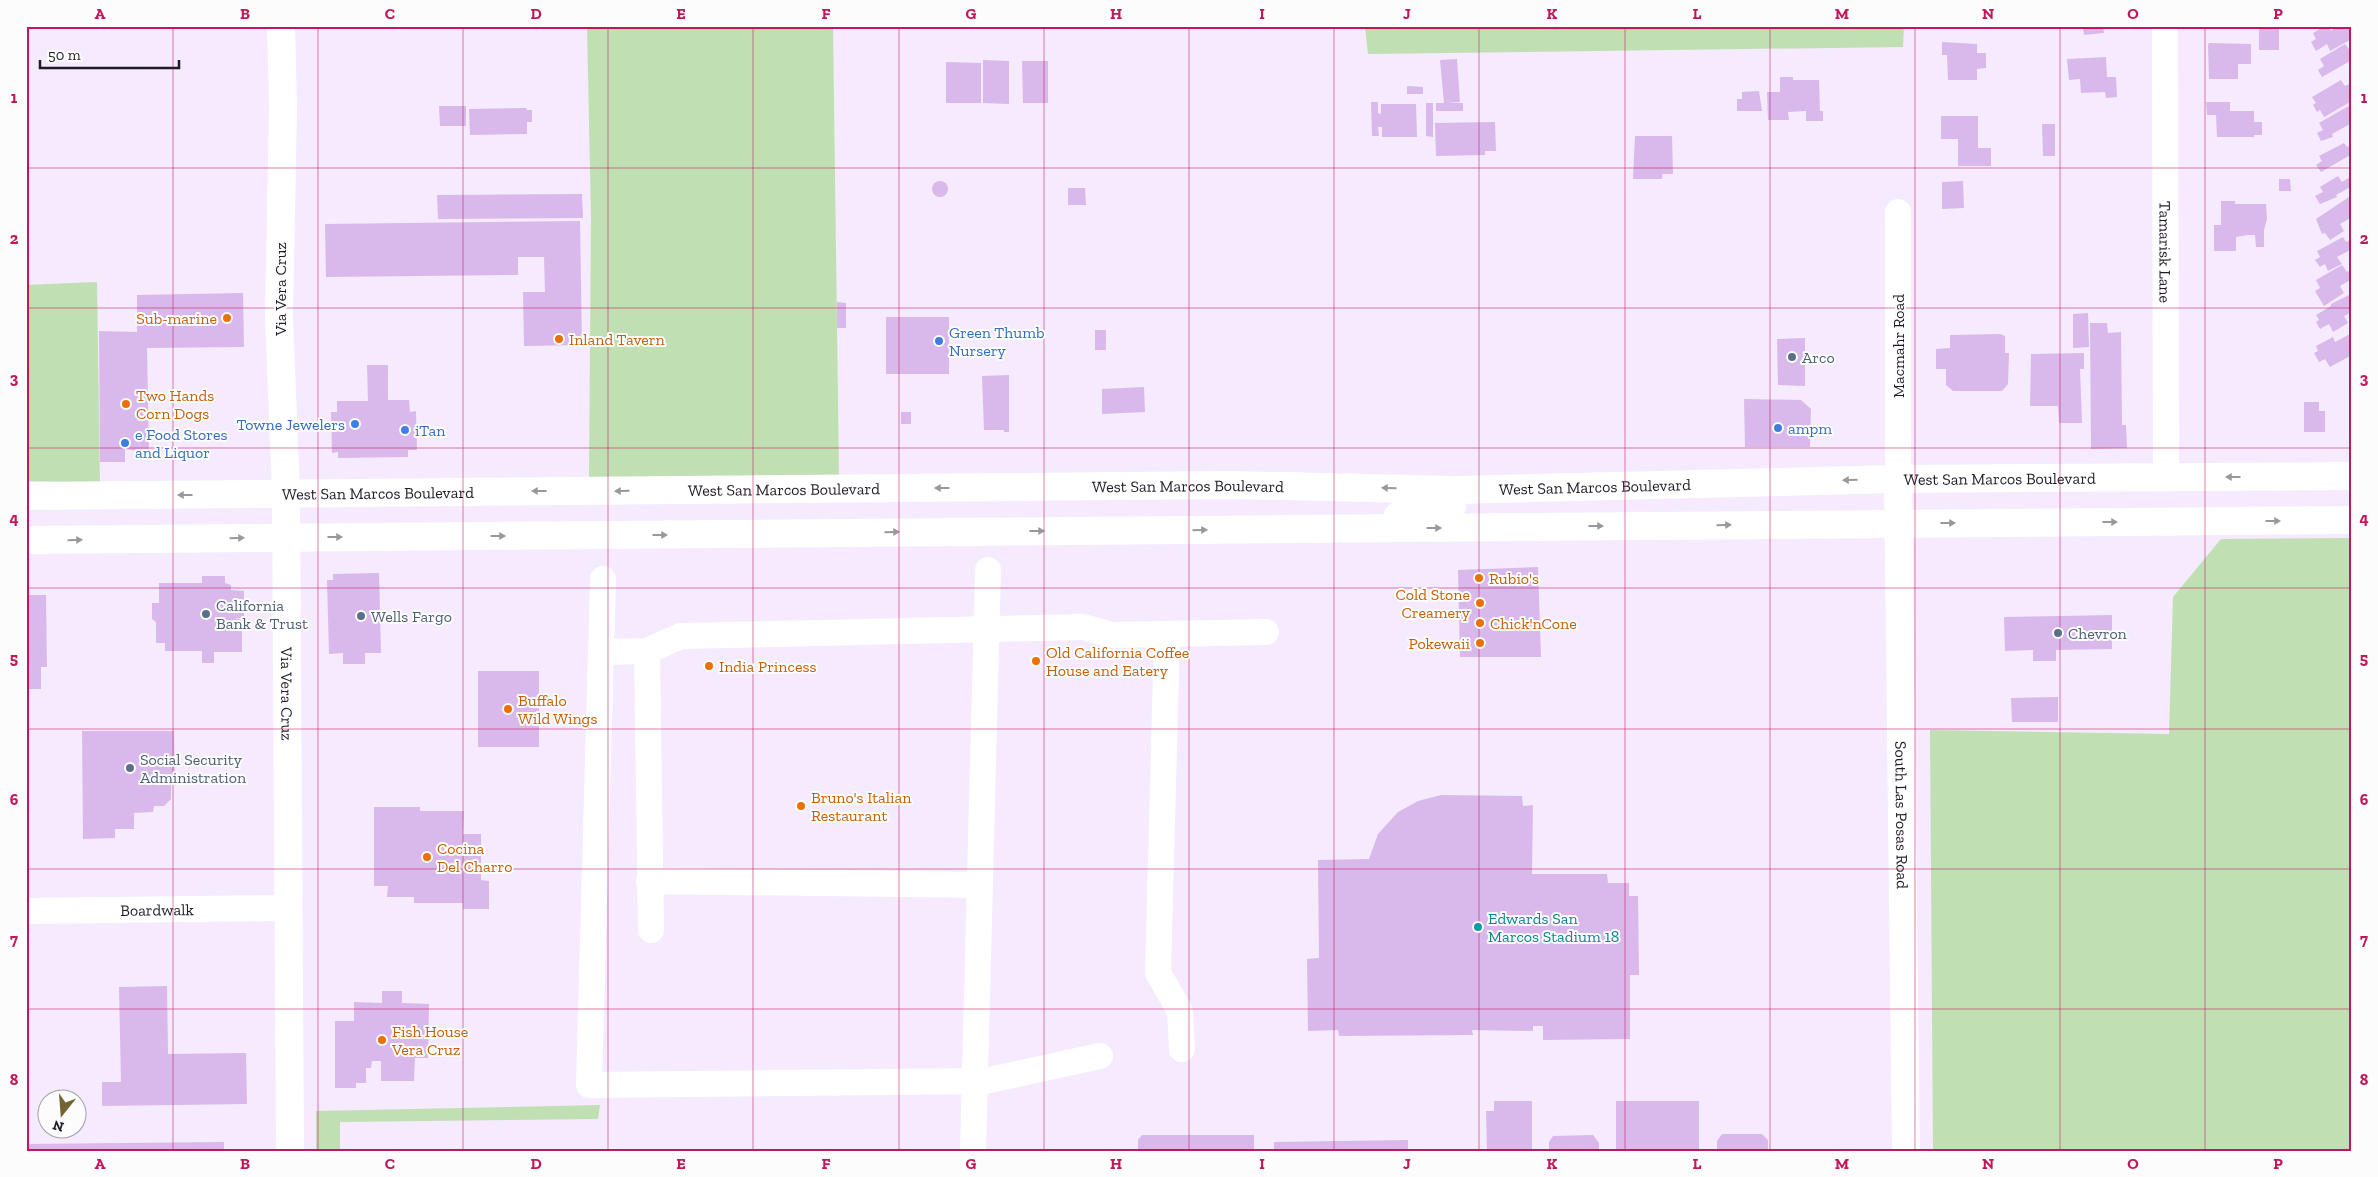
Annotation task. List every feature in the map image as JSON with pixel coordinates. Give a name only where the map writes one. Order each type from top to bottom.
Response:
[{"type":"main road","name":"Via Vera Cruz","points":[[281,26],[284,108],[279,318],[286,494],[290,1151]]},
{"type":"main road","name":"West San Marcos Boulevard","points":[[26,496],[1232,485],[1455,490],[1898,479],[2352,476]]},
{"type":"main road","name":"South Las Posas Road","points":[[1898,479],[1906,1151]]},
{"type":"main road","points":[[1392,528],[1398,516],[1406,509],[1430,507],[1528,507],[1564,501],[1595,486]]},
{"type":"main road","points":[[989,531],[990,487]]},
{"type":"main road","points":[[26,540],[2352,520]]},
{"type":"street","name":"Tamarisk Lane","points":[[2165,26],[2166,477]]},
{"type":"street","name":"Macmahr Road","points":[[1898,212],[1898,479]]},
{"type":"street","points":[[973,1151],[988,570]]},
{"type":"street","points":[[603,579],[589,1085],[985,1081],[1100,1056]]},
{"type":"street","points":[[601,652],[647,651],[681,636],[1083,627],[1112,635],[1266,632]]},
{"type":"street","points":[[1168,634],[1158,973],[1180,1011],[1182,1049]]},
{"type":"street","points":[[647,651],[651,930]]},
{"type":"street","points":[[649,881],[980,885]]},
{"type":"street","name":"Boardwalk","points":[[26,911],[288,908]]},
{"type":"green space","points":[[587,26],[833,26],[839,476],[589,478],[591,217]]},
{"type":"green space","points":[[1365,26],[1904,26],[1903,47],[1368,54]]},
{"type":"green space","points":[[97,282],[100,483],[26,481],[26,285]]},
{"type":"green space","points":[[2352,538],[2352,1151],[1933,1151],[1930,730],[2169,734],[2173,597],[2221,539]]},
{"type":"green space","points":[[600,1105],[598,1119],[340,1122],[340,1151],[316,1151],[316,1111]]},
{"type":"building","points":[[2083,26],[2103,26],[2104,33],[2084,35]]},
{"type":"building","points":[[2259,26],[2279,26],[2279,50],[2259,50]]},
{"type":"building","points":[[2328,26],[2331,31],[2338,26],[2352,26],[2352,39],[2330,51],[2327,44],[2316,51],[2311,42],[2316,39],[2313,33]]},
{"type":"building","points":[[1942,42],[1977,44],[1977,53],[1986,53],[1986,68],[1977,69],[1977,80],[1948,80],[1947,55],[1942,55]]},
{"type":"building","points":[[2209,43],[2251,44],[2251,64],[2238,64],[2238,79],[2209,79]]},
{"type":"building","points":[[2345,44],[2352,53],[2352,60],[2322,77],[2318,70],[2324,66],[2320,59]]},
{"type":"building","points":[[2106,57],[2107,77],[2116,77],[2117,97],[2106,98],[2105,92],[2081,93],[2080,79],[2069,80],[2067,59]]},
{"type":"building","points":[[1457,59],[1460,102],[1446,103],[1463,103],[1463,111],[1436,111],[1436,103],[1444,103],[1440,60]]},
{"type":"building","points":[[983,60],[1009,61],[1009,104],[983,103]]},
{"type":"building","points":[[1022,61],[1048,61],[1048,103],[1023,103]]},
{"type":"building","points":[[946,62],[981,63],[981,103],[946,103]]},
{"type":"building","points":[[1780,77],[1793,77],[1793,80],[1819,80],[1820,111],[1823,111],[1823,121],[1806,121],[1806,111],[1788,112],[1789,120],[1768,120],[1767,92],[1780,92]]},
{"type":"building","points":[[2341,80],[2345,86],[2352,83],[2350,93],[2352,101],[2324,117],[2320,110],[2317,112],[2313,105],[2316,103],[2312,97]]},
{"type":"building","points":[[1407,86],[1423,87],[1423,94],[1407,94]]},
{"type":"building","points":[[1759,91],[1762,111],[1737,111],[1737,99],[1742,99],[1742,92]]},
{"type":"building","points":[[1371,102],[1378,102],[1378,113],[1381,114],[1381,104],[1416,104],[1417,137],[1382,137],[1382,127],[1378,127],[1379,136],[1372,136]]},
{"type":"building","points":[[2206,102],[2230,102],[2230,111],[2254,111],[2254,122],[2262,122],[2262,135],[2254,135],[2254,137],[2217,137],[2216,115],[2207,115]]},
{"type":"building","points":[[1426,103],[1433,103],[1433,137],[1426,136]]},
{"type":"building","points":[[2352,104],[2352,123],[2332,134],[2333,137],[2321,141],[2317,133],[2323,130],[2319,123]]},
{"type":"building","points":[[439,106],[466,106],[466,126],[440,126]]},
{"type":"building","points":[[526,108],[527,110],[532,110],[532,122],[527,122],[527,134],[470,135],[469,109]]},
{"type":"building","points":[[1941,116],[1978,116],[1978,148],[1991,148],[1991,166],[1958,166],[1958,139],[1941,139]]},
{"type":"building","points":[[1495,122],[1496,151],[1485,151],[1485,155],[1436,156],[1435,123]]},
{"type":"building","points":[[2042,124],[2055,124],[2055,156],[2043,156]]},
{"type":"building","points":[[1635,136],[1672,136],[1673,174],[1662,174],[1662,179],[1633,179]]},
{"type":"building","points":[[2344,143],[2347,147],[2351,145],[2352,154],[2321,172],[2316,165],[2322,161],[2319,156]]},
{"type":"building","points":[[2338,176],[2342,182],[2352,176],[2352,186],[2336,195],[2337,197],[2320,204],[2315,196],[2323,192],[2320,187]]},
{"type":"building","points":[[2279,179],[2290,179],[2291,191],[2279,191]]},
{"type":"building","points":[[940,181],[946,183],[948,189],[946,195],[940,197],[934,195],[932,189],[934,183]]},
{"type":"building","points":[[1963,181],[1964,208],[1942,209],[1942,182]]},
{"type":"building","points":[[1068,188],[1085,188],[1086,205],[1068,205]]},
{"type":"building","points":[[582,194],[583,218],[438,219],[437,195]]},
{"type":"building","points":[[2352,195],[2352,217],[2340,224],[2344,231],[2330,240],[2325,233],[2322,234],[2316,219]]},
{"type":"building","points":[[2221,201],[2235,201],[2235,204],[2266,204],[2267,219],[2264,230],[2264,247],[2256,247],[2255,235],[2248,235],[2236,237],[2236,251],[2214,251],[2214,225],[2221,225]]},
{"type":"building","points":[[580,221],[582,345],[524,346],[523,292],[545,292],[544,257],[518,257],[518,275],[326,277],[325,224]]},
{"type":"building","points":[[2343,237],[2346,242],[2352,239],[2352,249],[2337,257],[2342,264],[2328,271],[2325,264],[2320,267],[2315,260],[2320,257],[2317,251]]},
{"type":"building","points":[[2342,265],[2347,272],[2352,269],[2352,279],[2340,286],[2344,293],[2324,306],[2315,291],[2320,288],[2316,280]]},
{"type":"building","points":[[243,293],[244,347],[147,348],[149,453],[125,449],[125,462],[100,462],[99,331],[137,332],[137,295]]},
{"type":"building","points":[[2349,295],[2352,301],[2352,312],[2344,316],[2348,323],[2333,332],[2329,324],[2320,329],[2316,322],[2319,320],[2316,315],[2331,306],[2331,304]]},
{"type":"building","points":[[837,302],[846,303],[846,328],[837,328]]},
{"type":"building","points":[[2088,313],[2089,347],[2073,348],[2073,314]]},
{"type":"building","points":[[886,317],[949,317],[949,374],[886,374]]},
{"type":"building","points":[[2090,323],[2107,323],[2108,333],[2121,332],[2122,425],[2126,425],[2127,448],[2091,449]]},
{"type":"building","points":[[1095,330],[1106,330],[1106,350],[1095,350]]},
{"type":"building","points":[[2352,333],[2352,355],[2330,367],[2325,359],[2319,362],[2314,353],[2318,351],[2316,346],[2333,337],[2335,342]]},
{"type":"building","points":[[2000,334],[2005,336],[2005,353],[2009,353],[2008,384],[2002,391],[1953,391],[1946,385],[1946,369],[1936,369],[1936,349],[1950,348],[1950,335]]},
{"type":"building","points":[[1805,338],[1805,386],[1778,385],[1777,339]]},
{"type":"building","points":[[2084,353],[2084,369],[2080,369],[2082,423],[2059,423],[2058,406],[2030,406],[2031,354]]},
{"type":"building","points":[[367,365],[388,365],[388,400],[409,400],[410,412],[416,411],[417,450],[408,450],[408,457],[338,458],[338,452],[332,453],[331,412],[337,412],[337,401],[368,401]]},
{"type":"building","points":[[1009,375],[1009,432],[1004,432],[1004,430],[984,430],[982,376]]},
{"type":"building","points":[[1144,387],[1145,412],[1102,414],[1102,389]]},
{"type":"building","name":"ampm","points":[[1744,399],[1801,400],[1811,409],[1810,447],[1745,447]]},
{"type":"building","points":[[2304,402],[2319,402],[2319,411],[2325,411],[2325,432],[2304,432]]},
{"type":"building","points":[[901,412],[911,412],[911,424],[901,424]]},
{"type":"building","points":[[1538,567],[1541,657],[1460,657],[1458,570]]},
{"type":"building","points":[[379,573],[381,653],[365,653],[365,664],[343,664],[343,653],[329,654],[327,580],[333,580],[333,574]]},
{"type":"building","points":[[202,576],[225,576],[225,583],[231,585],[231,590],[244,591],[244,618],[235,618],[242,620],[242,652],[214,652],[214,663],[202,663],[202,651],[165,651],[165,643],[156,643],[156,622],[152,619],[152,603],[159,603],[159,583],[202,583]]},
{"type":"building","points":[[26,595],[46,595],[47,667],[41,667],[41,689],[26,689]]},
{"type":"building","name":"Chevron","points":[[2112,615],[2112,649],[2056,650],[2056,661],[2033,661],[2033,650],[2005,651],[2004,617]]},
{"type":"building","name":"Buffalo Wild Wings","points":[[478,671],[539,671],[539,747],[478,747]]},
{"type":"building","points":[[2058,697],[2058,722],[2012,722],[2011,698]]},
{"type":"building","points":[[82,731],[174,731],[175,784],[171,784],[171,799],[164,806],[154,806],[153,812],[134,813],[134,829],[115,829],[115,838],[83,839]]},
{"type":"building","name":"Edwards San Marcos Stadium 18","points":[[1441,795],[1522,796],[1523,806],[1533,805],[1532,874],[1607,874],[1608,883],[1629,883],[1629,896],[1638,896],[1639,975],[1630,975],[1630,1039],[1543,1040],[1543,1026],[1533,1026],[1533,1031],[1472,1030],[1473,1035],[1339,1036],[1338,1030],[1308,1031],[1307,959],[1319,958],[1318,860],[1369,859],[1378,834],[1398,812],[1418,801]]},
{"type":"building","name":"Cocina Del Charro","points":[[374,807],[420,807],[420,811],[464,811],[463,834],[481,834],[481,880],[489,881],[489,909],[463,909],[463,903],[414,903],[414,897],[387,897],[388,886],[374,886]]},
{"type":"building","points":[[167,986],[168,1054],[246,1053],[247,1104],[102,1106],[102,1082],[121,1082],[119,987]]},
{"type":"building","name":"Fish House Vera Cruz","points":[[382,991],[402,991],[402,1003],[429,1004],[428,1058],[415,1058],[414,1081],[381,1081],[381,1061],[372,1061],[371,1068],[366,1068],[366,1083],[356,1083],[356,1088],[335,1088],[335,1021],[354,1021],[354,1002],[382,1003]]},
{"type":"building","points":[[1494,1101],[1532,1101],[1532,1151],[1487,1151],[1486,1111],[1494,1111]]},
{"type":"building","points":[[1616,1101],[1699,1101],[1699,1151],[1616,1151]]},
{"type":"building","points":[[1722,1134],[1762,1134],[1768,1140],[1768,1151],[1717,1151],[1717,1141]]},
{"type":"building","points":[[1142,1135],[1254,1135],[1254,1151],[1138,1151],[1138,1140]]},
{"type":"building","points":[[1593,1135],[1599,1143],[1599,1151],[1549,1151],[1549,1142],[1553,1136]]},
{"type":"building","points":[[1408,1140],[1408,1151],[1274,1151],[1274,1142]]},
{"type":"building","points":[[224,1142],[224,1151],[26,1151],[26,1144]]},
{"type":"place","name":"Sub-marine","points":[[227,318]]},
{"type":"place","name":"Inland Tavern","points":[[559,339]]},
{"type":"place","name":"Green Thumb Nursery","points":[[939,341]]},
{"type":"place","name":"Arco","points":[[1792,357]]},
{"type":"place","name":"Two Hands Corn Dogs","points":[[126,404]]},
{"type":"place","name":"Towne Jewelers","points":[[355,424]]},
{"type":"place","name":"ampm","points":[[1778,428]]},
{"type":"place","name":"iTan","points":[[405,430]]},
{"type":"place","name":"e Food Stores and Liquor","points":[[125,443]]},
{"type":"place","name":"Rubio's","points":[[1479,578]]},
{"type":"place","name":"Cold Stone Creamery","points":[[1480,603]]},
{"type":"place","name":"California Bank & Trust","points":[[206,614]]},
{"type":"place","name":"Wells Fargo","points":[[361,616]]},
{"type":"place","name":"Chick'nCone","points":[[1480,623]]},
{"type":"place","name":"Chevron","points":[[2058,633]]},
{"type":"place","name":"Pokewaii","points":[[1480,643]]},
{"type":"place","name":"Old California Coffee House and Eatery","points":[[1036,661]]},
{"type":"place","name":"India Princess","points":[[709,666]]},
{"type":"place","name":"Buffalo Wild Wings","points":[[508,709]]},
{"type":"place","name":"Social Security Administration","points":[[130,768]]},
{"type":"place","name":"Bruno's Italian Restaurant","points":[[801,806]]},
{"type":"place","name":"Cocina Del Charro","points":[[427,857]]},
{"type":"place","name":"Edwards San Marcos Stadium 18","points":[[1478,927]]},
{"type":"place","name":"Fish House Vera Cruz","points":[[382,1040]]}]
